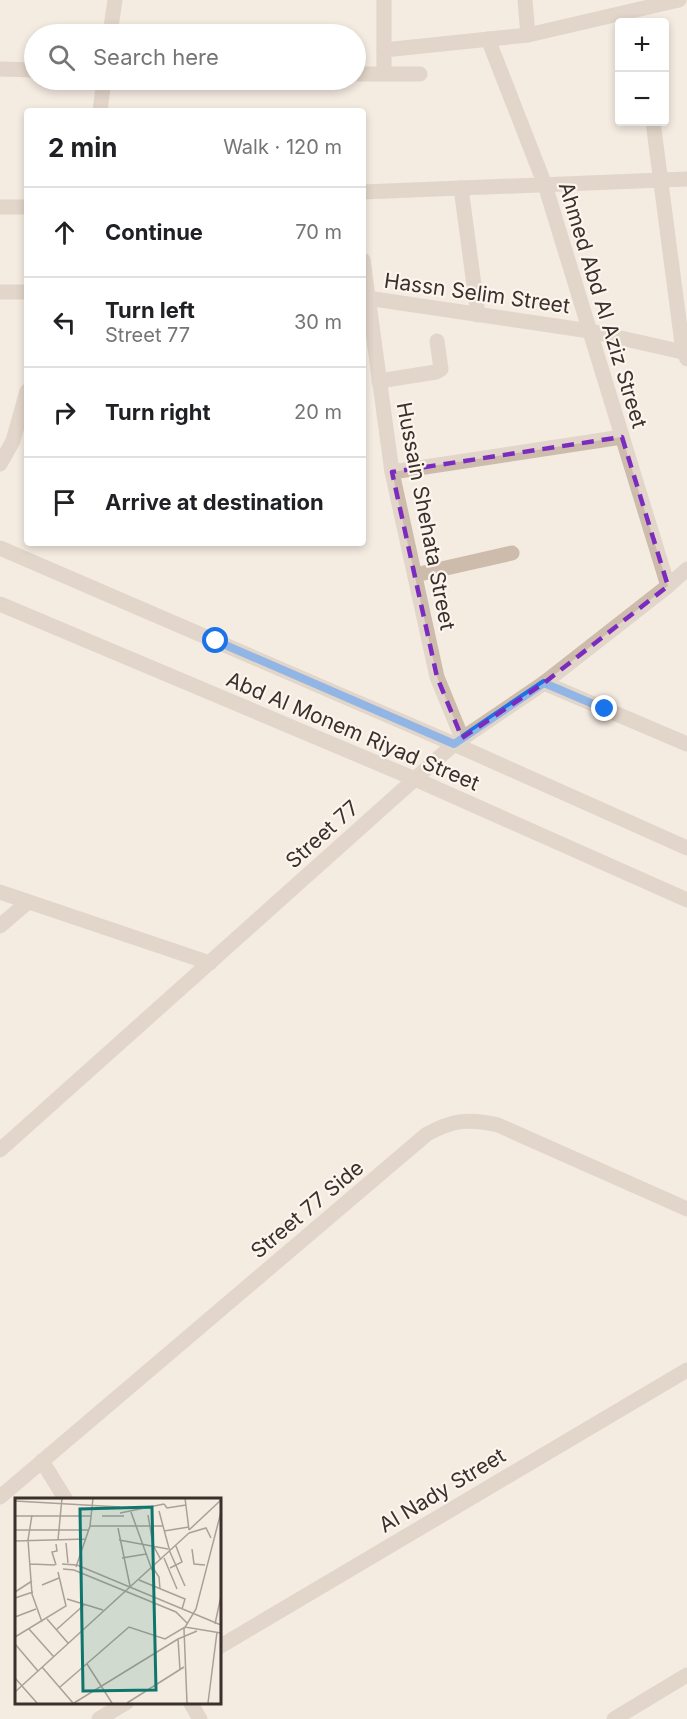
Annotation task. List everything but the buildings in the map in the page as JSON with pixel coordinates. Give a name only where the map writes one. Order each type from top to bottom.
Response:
[{"type":"street","points":[[111,24],[115,0]]},
{"type":"street","points":[[384,0],[384,74]]},
{"type":"street","points":[[525,0],[528,35]]},
{"type":"street","points":[[384,50],[528,35],[675,0]]},
{"type":"street","name":"Ahmed Abd Al Aziz Street","points":[[488,39],[545,185],[622,437],[680,579]]},
{"type":"street","points":[[0,69],[24,70]]},
{"type":"street","points":[[366,74],[420,74]]},
{"type":"street","points":[[100,108],[103,90]]},
{"type":"street","points":[[654,126],[686,354]]},
{"type":"street","points":[[366,192],[687,179]]},
{"type":"street","points":[[461,188],[478,315]]},
{"type":"street","points":[[0,207],[24,207]]},
{"type":"street","name":"Hussain Shehata Street","points":[[366,288],[392,472],[437,677],[458,741]]},
{"type":"street","points":[[0,292],[24,292]]},
{"type":"street","name":"Hassn Selim Street","points":[[367,298],[590,331],[686,354]]},
{"type":"street","points":[[379,381],[436,372],[441,369],[436,341]]},
{"type":"street","points":[[0,464],[13,441],[24,402]]},
{"type":"street","points":[[392,472],[622,437]]},
{"type":"street","name":"Abd Al Monem Riyad Street","points":[[0,548],[458,741],[687,848]]},
{"type":"street","points":[[415,575],[512,553]]},
{"type":"street","name":"Street 77","points":[[0,1150],[458,741],[544,683],[680,579]]},
{"type":"street","name":"Abd Al Monem Riyad Street","points":[[0,604],[416,779],[687,900]]},
{"type":"street","points":[[544,683],[687,744]]},
{"type":"street","points":[[0,892],[210,963]]},
{"type":"street","points":[[0,926],[28,902]]},
{"type":"street","name":"Street 77 Side","points":[[0,1497],[418,1142],[443,1125],[461,1120],[498,1125],[687,1209]]},
{"type":"street","name":"Al Nady Street","points":[[220,1646],[687,1370]]},
{"type":"street","points":[[42,1461],[65,1498]]},
{"type":"street","points":[[614,1719],[687,1675]]},
{"type":"street","points":[[99,1719],[124,1704]]},
{"type":"street","points":[[191,1704],[200,1719]]},
{"type":"highlighted area","points":[[622,437],[668,586],[544,683],[462,738],[437,677],[392,472]]},
{"type":"route","points":[[216,641],[454,744],[544,683],[605,709]]}]
